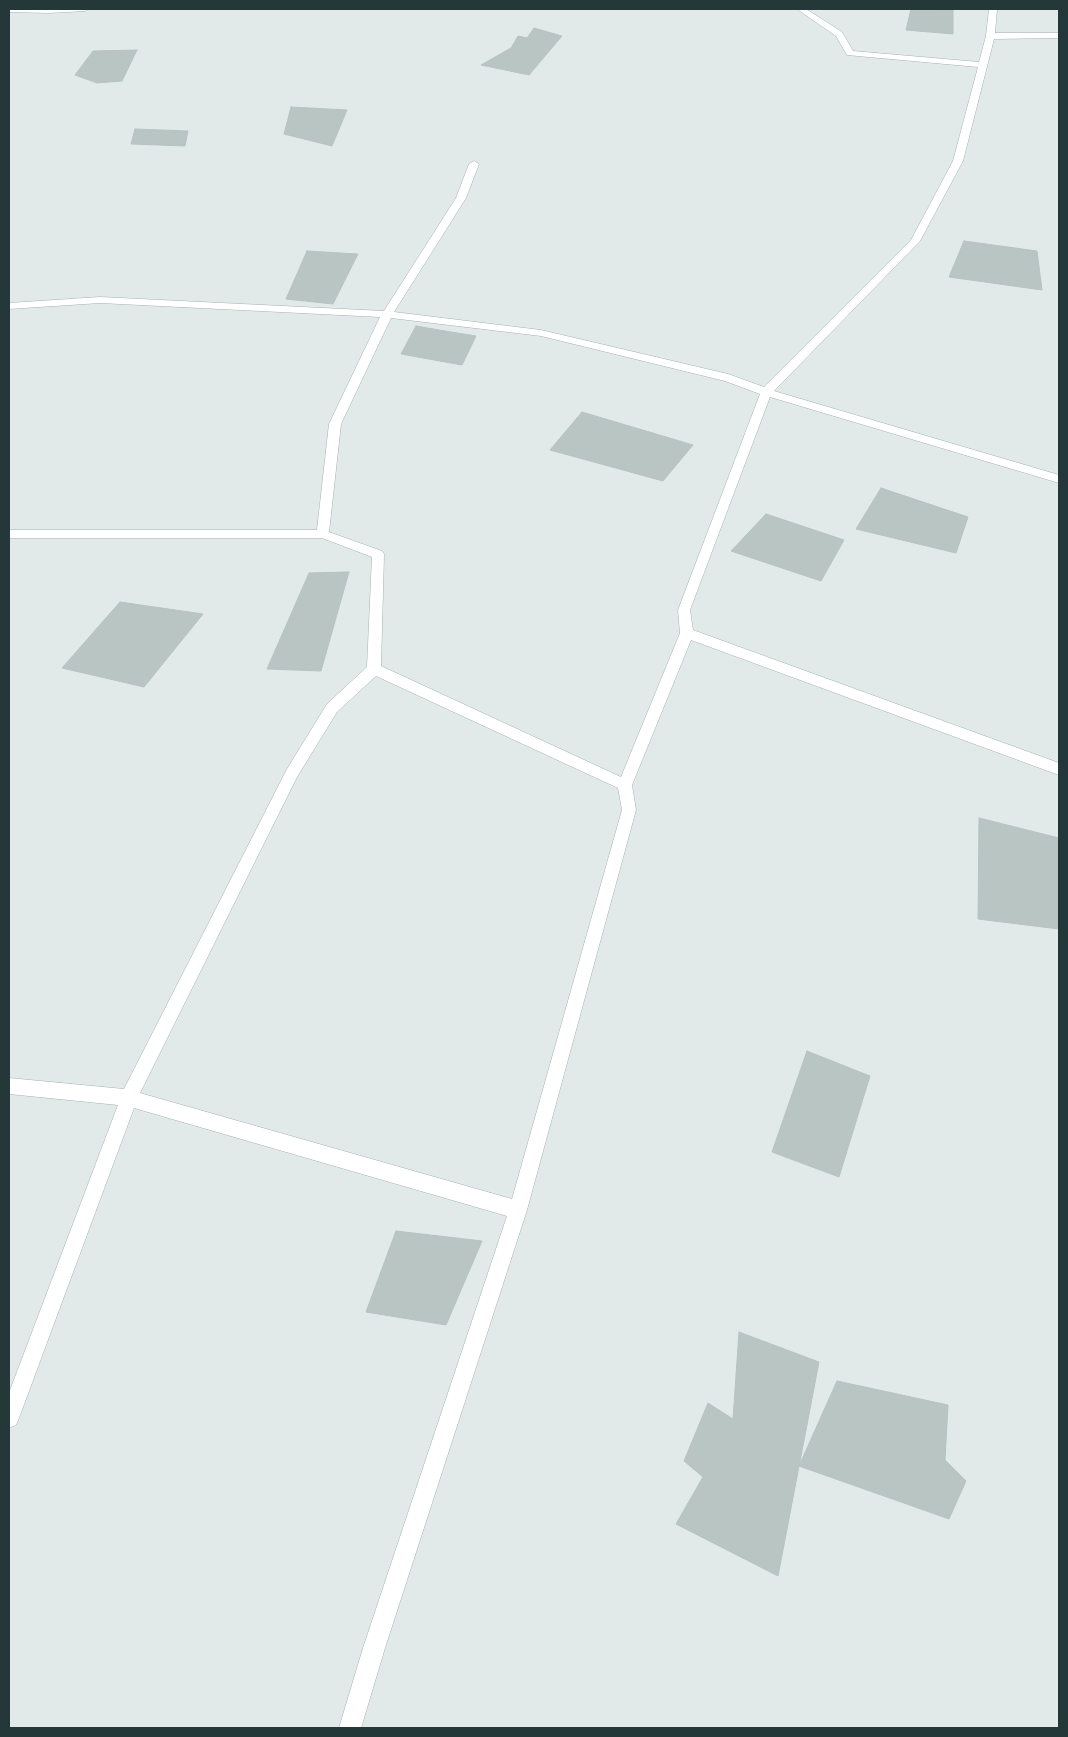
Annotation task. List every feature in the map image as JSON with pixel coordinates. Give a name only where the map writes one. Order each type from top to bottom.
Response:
[{"type":"street","points":[[9,10],[49,11],[85,9]]},
{"type":"street","points":[[801,9],[839,34],[850,53],[982,65]]},
{"type":"street","points":[[350,1728],[374,1648],[518,1210],[629,810],[625,785],[687,633],[684,610],[766,392],[914,241],[958,161],[990,36],[993,9]]},
{"type":"street","points":[[990,36],[1059,35]]},
{"type":"street","points":[[323,534],[335,424],[387,314],[460,198],[474,164]]},
{"type":"street","points":[[9,306],[100,300],[387,314],[541,333],[728,378],[766,392],[1059,479]]},
{"type":"street","points":[[9,534],[323,534],[378,554],[374,669],[332,708],[292,772],[129,1098],[9,1418]]},
{"type":"street","points":[[687,633],[1059,769]]},
{"type":"street","points":[[374,669],[625,785]]},
{"type":"street","points":[[9,1086],[129,1098],[518,1210]]},
{"type":"building","points":[[911,9],[953,10],[953,34],[906,30]]},
{"type":"building","points":[[534,28],[562,36],[529,75],[481,65],[511,48],[518,36],[527,38]]},
{"type":"building","points":[[137,50],[122,81],[97,83],[75,75],[93,51]]},
{"type":"building","points":[[291,107],[347,110],[332,146],[284,134]]},
{"type":"building","points":[[135,129],[188,131],[185,146],[131,144]]},
{"type":"building","points":[[964,241],[1037,251],[1042,290],[949,277]]},
{"type":"building","points":[[307,251],[358,254],[333,304],[286,299]]},
{"type":"building","points":[[416,326],[476,336],[462,365],[401,354]]},
{"type":"building","points":[[582,412],[693,445],[663,481],[550,450]]},
{"type":"building","points":[[881,488],[968,517],[956,553],[856,529]]},
{"type":"building","points":[[766,514],[844,540],[821,581],[731,551]]},
{"type":"building","points":[[349,572],[321,671],[267,669],[309,573]]},
{"type":"building","points":[[120,602],[203,614],[144,687],[62,668]]},
{"type":"building","points":[[979,818],[1059,838],[1059,929],[978,919]]},
{"type":"building","points":[[807,1051],[870,1076],[839,1177],[772,1152]]},
{"type":"building","points":[[396,1231],[482,1241],[446,1325],[366,1312]]},
{"type":"building","points":[[739,1332],[819,1362],[778,1576],[676,1524],[703,1477],[684,1461],[708,1403],[733,1419]]},
{"type":"building","points":[[837,1381],[948,1405],[945,1460],[966,1481],[949,1519],[799,1466]]}]
